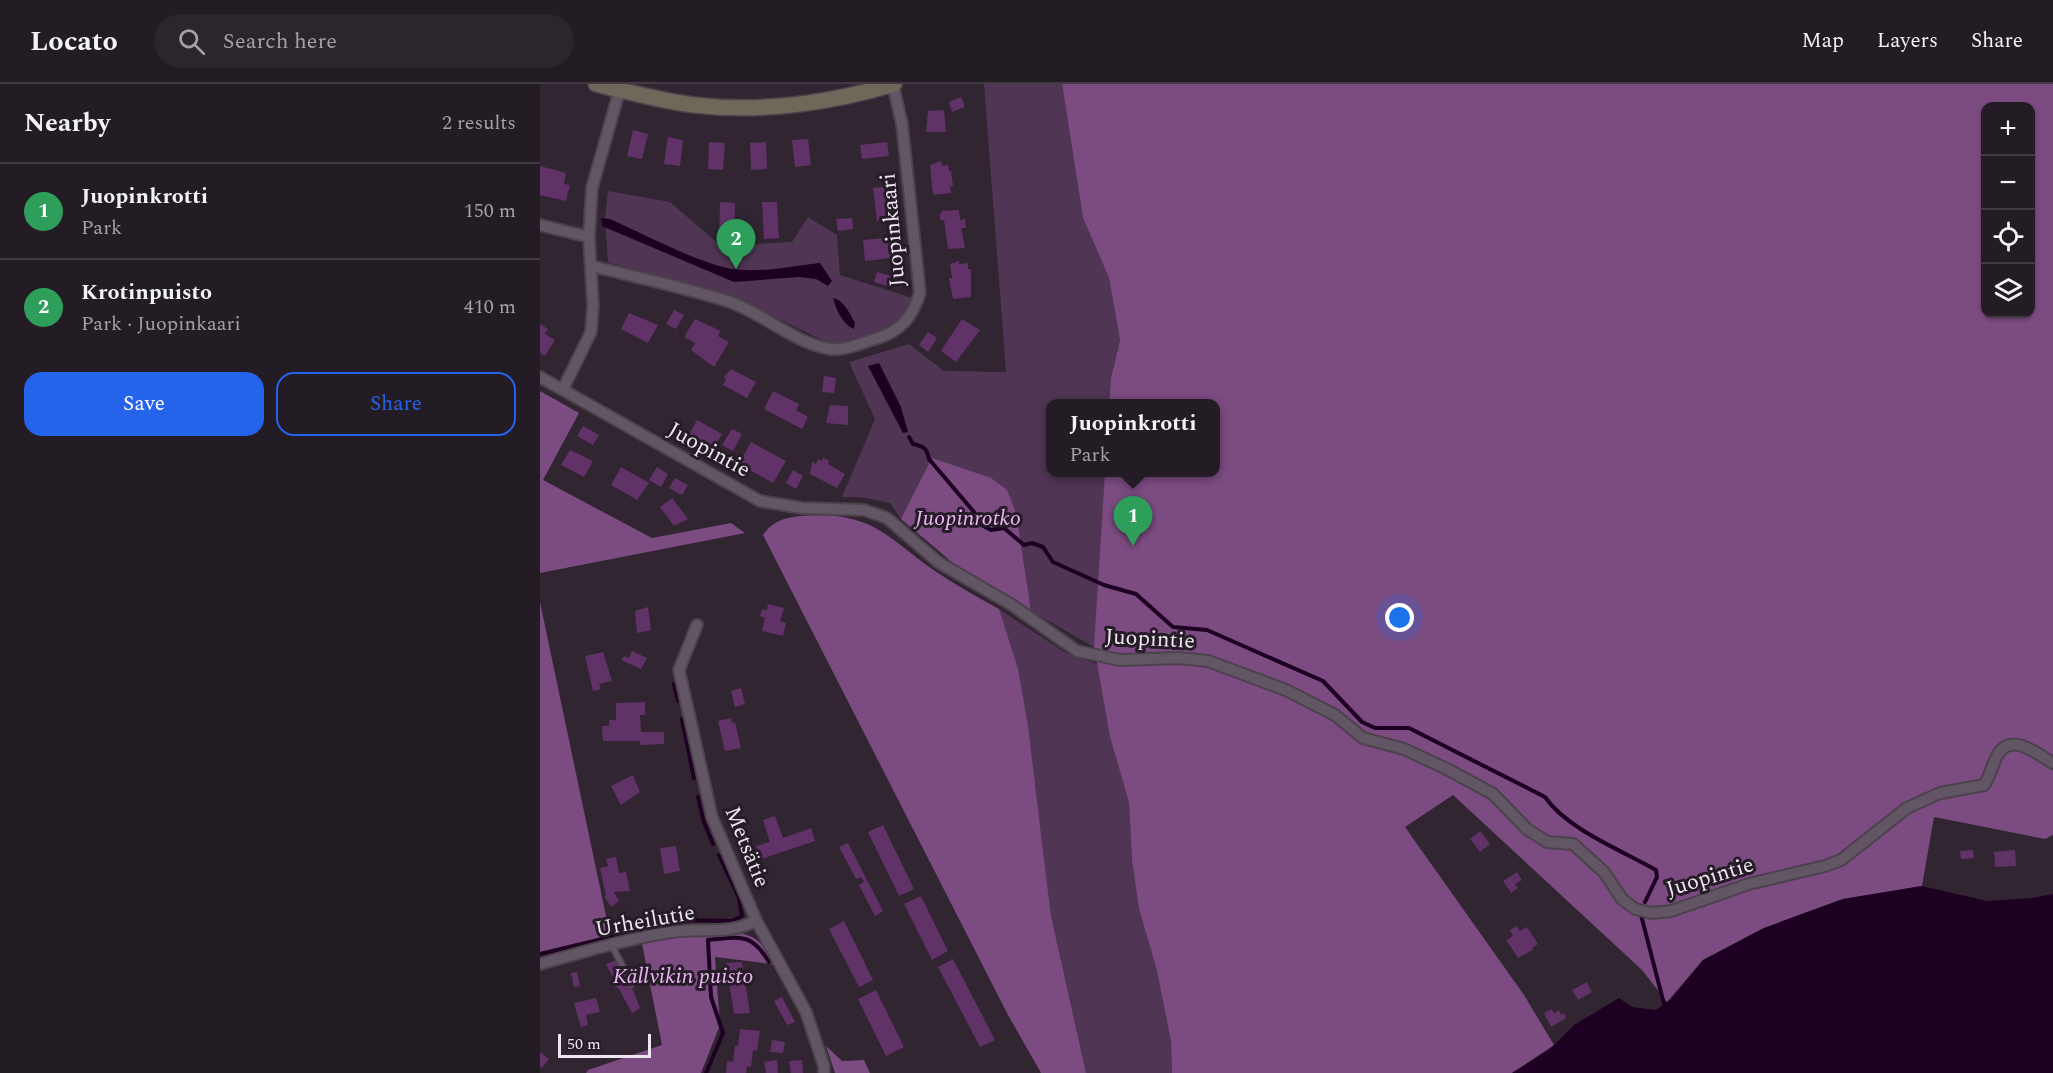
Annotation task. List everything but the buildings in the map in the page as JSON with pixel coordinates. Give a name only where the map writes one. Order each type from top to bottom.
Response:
[{"type":"street","points":[[596,84],[620,87],[694,105],[781,106],[820,101],[893,84]]},
{"type":"street","name":"Juopinkaari","points":[[592,266],[736,304],[815,345],[831,349],[881,337],[902,327],[914,311],[920,293],[902,124],[893,84]]},
{"type":"street","points":[[540,376],[563,389],[591,332],[593,305],[589,237],[595,173],[620,87]]},
{"type":"street","points":[[540,225],[589,237]]},
{"type":"street","name":"Juopintie","points":[[563,389],[760,501],[802,508],[864,510],[887,518],[938,562],[1012,605],[1077,651],[1120,660],[1179,658],[1208,661],[1286,690],[1335,716],[1363,738],[1404,750],[1447,768],[1493,794],[1527,829],[1547,842],[1573,844],[1604,872],[1622,899],[1635,909],[1652,913],[1671,911],[1749,884],[1841,860],[1907,808],[1940,793],[1984,785],[1998,753],[2006,745],[2019,744],[2053,763]]},
{"type":"street","name":"Metsätie","points":[[697,625],[679,670],[685,706],[712,817],[756,920],[806,1012],[824,1073]]},
{"type":"street","name":"Urheilutie","points":[[540,964],[611,944],[673,931],[726,930],[745,927],[756,920]]},
{"type":"lane","points":[[611,944],[632,984]]},
{"type":"green space","points":[[984,84],[1062,84],[1083,218],[1109,278],[1120,340],[1111,378],[1109,399],[1046,399],[1046,477],[1163,477],[1096,628],[1094,647],[1031,611],[1030,602],[972,579],[901,519],[890,503],[860,497],[842,497],[875,419],[849,362],[909,344],[944,371],[1006,372]]},
{"type":"green space","points":[[1062,84],[2053,84],[2053,835],[2045,839],[1934,817],[1922,886],[1843,899],[1764,928],[1703,960],[1667,1002],[1642,970],[1453,795],[1405,827],[1524,995],[1554,1045],[1512,1073],[1172,1073],[1171,1042],[1157,971],[1139,909],[1132,861],[1129,803],[1110,737],[1094,647],[1105,477],[1220,477],[1220,399],[1109,399],[1111,378],[1120,340],[1109,278],[1083,218]]},
{"type":"green space","points":[[608,191],[670,202],[721,246],[792,242],[808,217],[837,235],[840,275],[912,298],[899,319],[880,333],[828,343],[738,299],[608,262],[605,217]]},
{"type":"green space","points":[[540,391],[579,413],[543,480],[652,538],[731,523],[745,533],[540,573]]},
{"type":"green space","name":"Juopinrotko","points":[[932,458],[991,478],[1007,490],[1016,513],[1031,611],[972,579],[901,519]]},
{"type":"green space","points":[[827,515],[845,517],[874,527],[943,576],[999,609],[1018,669],[1028,726],[1051,916],[1086,1073],[1041,1073],[1008,1015],[763,535],[769,528],[784,519]]},
{"type":"green space","points":[[540,602],[610,935],[540,952]]},
{"type":"green space","points":[[999,609],[1066,653],[1097,664],[1110,737],[1129,803],[1132,861],[1139,909],[1157,971],[1171,1042],[1172,1073],[1086,1073],[1051,917],[1035,784]]},
{"type":"green space","name":"Källvikin puisto","points":[[739,933],[756,939],[767,952],[772,964],[715,957],[720,1025],[701,1073],[586,1073],[588,1070],[662,1045],[642,944],[664,939]]},
{"type":"green space","points":[[826,1046],[842,1061],[864,1060],[870,1073],[835,1073]]},
{"type":"shaded area","points":[[601,218],[610,219],[689,255],[720,266],[755,270],[820,263],[832,281],[828,286],[816,279],[799,277],[734,282],[602,226]]},
{"type":"shaded area","points":[[833,298],[840,301],[846,308],[855,323],[854,329],[840,317]]},
{"type":"shaded area","points":[[879,363],[901,407],[908,432],[903,433],[868,366]]},
{"type":"shaded area","points":[[1922,886],[1987,901],[2033,898],[2053,894],[2053,1073],[1512,1073],[1550,1049],[1574,1025],[1619,998],[1632,1007],[1656,1010],[1671,999],[1703,960],[1764,928],[1843,899]]},
{"type":"waterway","points":[[909,437],[913,444],[926,450],[929,459],[974,512],[976,522],[991,530],[1004,528],[1024,545],[1032,543],[1043,547],[1053,562],[1104,585],[1136,594],[1173,627],[1207,630],[1323,681],[1362,722],[1375,728],[1409,728],[1545,797],[1555,809],[1581,829],[1656,870],[1657,877],[1645,902]]},
{"type":"waterway","points":[[674,684],[678,701]]},
{"type":"waterway","points":[[682,719],[694,778]]},
{"type":"waterway","points":[[698,797],[704,822],[713,844]]},
{"type":"waterway","points":[[680,920],[732,921],[742,916],[739,898],[719,855]]},
{"type":"waterway","points":[[1641,915],[1664,1004]]},
{"type":"waterway","points":[[540,954],[666,924]]},
{"type":"waterway","points":[[706,1073],[723,1033],[711,997],[708,940],[737,938],[750,941],[763,952],[769,962]]},
{"type":"place","name":"Krotinpuisto","points":[[736,269]]},
{"type":"place","name":"Juopinkrotti","points":[[1133,546]]}]
